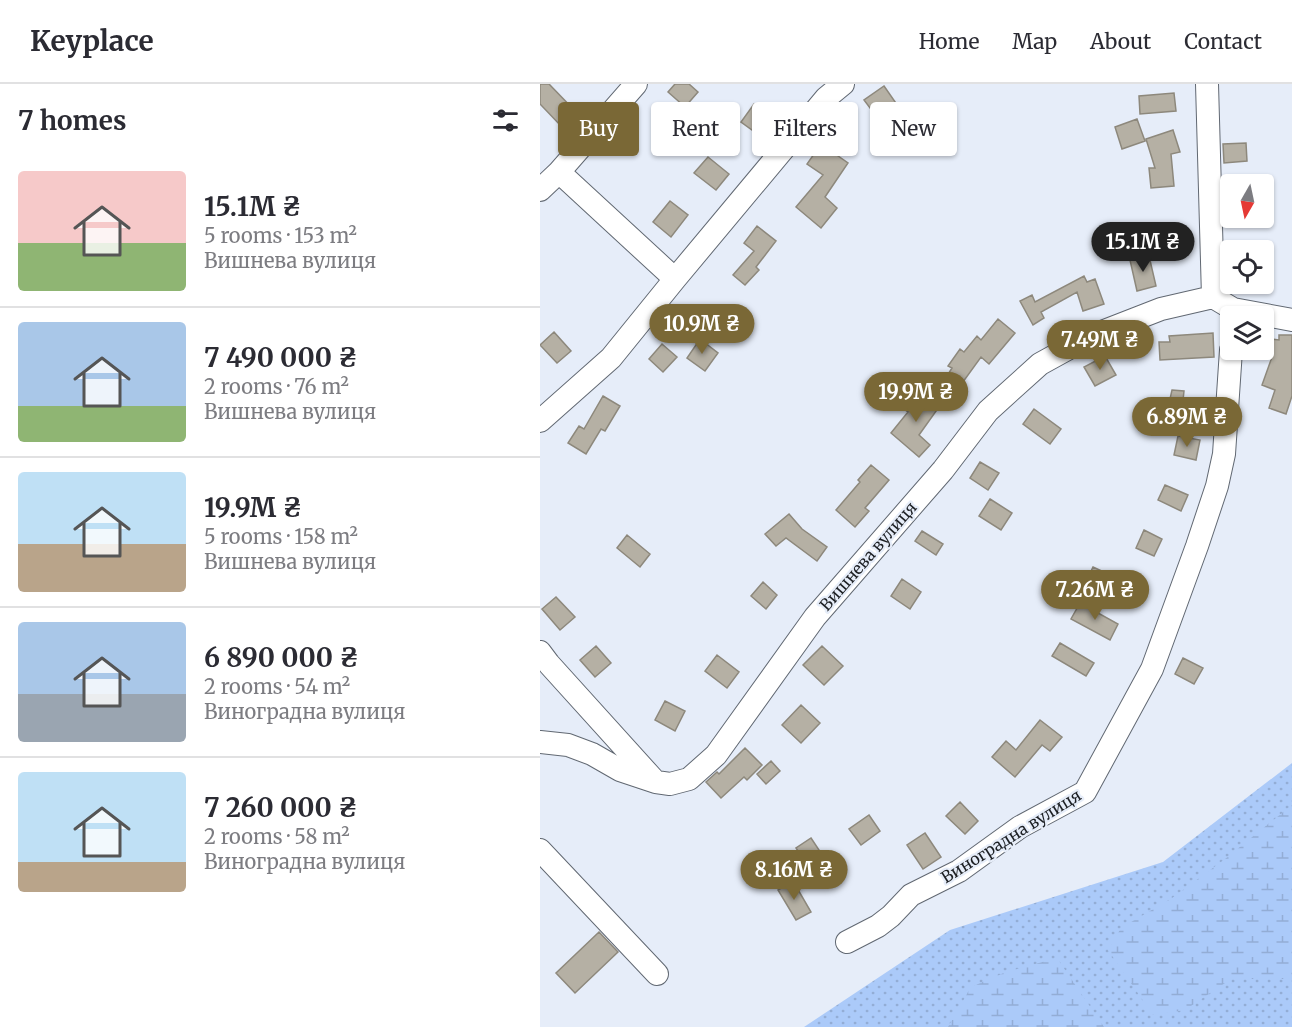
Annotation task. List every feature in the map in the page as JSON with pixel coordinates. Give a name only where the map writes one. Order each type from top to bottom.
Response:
[{"type":"street","points":[[540,190],[559,172],[636,84]]},
{"type":"street","points":[[540,421],[611,358],[826,98],[843,84]]},
{"type":"street","points":[[1206,84],[1213,297],[1224,306]]},
{"type":"street","points":[[559,172],[675,279]]},
{"type":"street","name":"Вишнева вулиця","points":[[540,742],[568,745],[592,754],[620,770],[656,782],[670,784],[689,779],[716,755],[815,617],[944,470],[988,411],[1040,364],[1089,337],[1161,309],[1213,297]]},
{"type":"street","points":[[1274,318],[1292,320]]},
{"type":"street","name":"Виноградна вулиця","points":[[847,942],[878,926],[911,895],[959,871],[1020,827],[1085,792],[1152,669],[1214,496],[1224,454],[1230,360]]},
{"type":"street","points":[[540,652],[656,782]]},
{"type":"street","points":[[540,850],[657,974]]},
{"type":"green space","points":[[1292,763],[1292,1027],[804,1027],[950,930],[1163,862]]},
{"type":"green space","points":[[1292,805],[1292,979],[1231,979],[1185,1010],[1153,1015],[1108,950],[1121,928],[1172,898]]},
{"type":"green space","points":[[1057,958],[1104,1027],[948,1027],[971,987],[1006,972]]},
{"type":"building","points":[[540,84],[549,84],[566,102],[558,102],[558,123],[540,104]]},
{"type":"building","points":[[675,84],[689,84],[698,92],[689,102],[679,102],[668,92]]},
{"type":"building","points":[[884,86],[895,102],[870,102],[870,108],[864,100]]},
{"type":"building","points":[[1174,93],[1176,111],[1140,114],[1139,96]]},
{"type":"building","points":[[752,107],[752,130],[741,122]]},
{"type":"building","points":[[1137,119],[1145,141],[1122,149],[1115,127]]},
{"type":"building","points":[[1173,130],[1180,152],[1171,154],[1174,186],[1151,188],[1149,168],[1155,168],[1146,139]]},
{"type":"building","points":[[1246,143],[1247,161],[1224,163],[1223,144]]},
{"type":"building","points":[[813,156],[838,156],[848,163],[825,197],[837,208],[821,228],[796,207],[823,175],[807,164]]},
{"type":"building","points":[[708,157],[729,174],[716,190],[694,173]]},
{"type":"building","points":[[670,201],[688,215],[671,237],[653,222]]},
{"type":"building","points":[[757,226],[776,241],[756,267],[759,270],[745,285],[733,275],[754,251],[744,243]]},
{"type":"building","points":[[1149,256],[1156,286],[1137,291],[1130,260]]},
{"type":"building","points":[[1084,276],[1087,282],[1095,279],[1104,304],[1083,311],[1077,292],[1041,312],[1044,318],[1033,325],[1020,301],[1032,295],[1035,302]]},
{"type":"building","points":[[998,319],[1015,333],[989,364],[981,357],[960,386],[965,389],[953,409],[934,397],[952,368],[948,366],[960,349],[964,352],[977,336],[981,340]]},
{"type":"building","points":[[554,332],[571,351],[557,363],[540,345]]},
{"type":"building","points":[[1213,333],[1214,357],[1160,360],[1159,342],[1170,342],[1169,336]]},
{"type":"building","points":[[1279,335],[1292,335],[1292,396],[1286,414],[1269,408],[1275,390],[1262,385],[1271,360],[1274,360],[1274,339],[1279,340]]},
{"type":"building","points":[[700,339],[718,353],[705,371],[687,358]]},
{"type":"building","points":[[662,344],[677,357],[663,372],[649,359]]},
{"type":"building","points":[[1105,356],[1116,375],[1095,386],[1084,367]]},
{"type":"building","points":[[1172,390],[1184,391],[1182,410],[1190,412],[1185,434],[1163,430]]},
{"type":"building","points":[[918,391],[939,407],[919,435],[930,445],[919,457],[891,433],[908,412],[904,409]]},
{"type":"building","points":[[603,396],[620,406],[605,431],[601,429],[586,454],[568,443],[579,426],[584,429]]},
{"type":"building","points":[[1034,409],[1061,429],[1050,444],[1023,424]]},
{"type":"building","points":[[1178,436],[1200,440],[1196,460],[1174,455]]},
{"type":"building","points":[[980,462],[999,473],[988,490],[970,478]]},
{"type":"building","points":[[871,465],[889,480],[865,508],[869,511],[855,527],[836,510]]},
{"type":"building","points":[[1165,485],[1188,495],[1181,511],[1158,500]]},
{"type":"building","points":[[990,499],[1012,513],[1001,530],[979,516]]},
{"type":"building","points":[[789,514],[802,529],[827,547],[817,561],[786,538],[776,546],[765,534]]},
{"type":"building","points":[[1144,530],[1162,539],[1154,556],[1136,548]]},
{"type":"building","points":[[922,531],[943,544],[936,555],[915,541]]},
{"type":"building","points":[[627,535],[650,554],[640,567],[617,548]]},
{"type":"building","points":[[1093,567],[1132,585],[1124,602],[1085,584]]},
{"type":"building","points":[[902,579],[921,592],[910,609],[891,596]]},
{"type":"building","points":[[763,582],[777,595],[766,609],[751,596]]},
{"type":"building","points":[[556,597],[575,617],[560,630],[542,609]]},
{"type":"building","points":[[1080,603],[1118,624],[1110,640],[1071,619]]},
{"type":"building","points":[[1060,643],[1094,663],[1086,676],[1052,656]]},
{"type":"building","points":[[596,646],[611,663],[595,677],[580,660]]},
{"type":"building","points":[[822,646],[843,666],[824,685],[803,665]]},
{"type":"building","points":[[717,655],[739,672],[727,688],[705,671]]},
{"type":"building","points":[[1183,658],[1203,668],[1194,684],[1175,674]]},
{"type":"building","points":[[665,701],[685,711],[675,731],[655,720]]},
{"type":"building","points":[[801,705],[820,723],[801,743],[782,725]]},
{"type":"building","points":[[1040,720],[1062,737],[1050,751],[1042,745],[1015,777],[992,757],[1006,741],[1016,750]]},
{"type":"building","points":[[745,748],[762,765],[747,780],[744,777],[721,798],[706,782],[717,772],[719,774]]},
{"type":"building","points":[[771,761],[780,771],[766,784],[757,774]]},
{"type":"building","points":[[960,802],[978,821],[965,834],[946,816]]},
{"type":"building","points":[[869,815],[880,831],[861,845],[849,829]]},
{"type":"building","points":[[925,833],[941,857],[923,869],[907,845]]},
{"type":"building","points":[[811,838],[823,856],[808,866],[796,848]]},
{"type":"building","points":[[793,881],[811,912],[796,920],[778,890]]},
{"type":"building","points":[[599,932],[618,952],[575,993],[556,973]]}]
